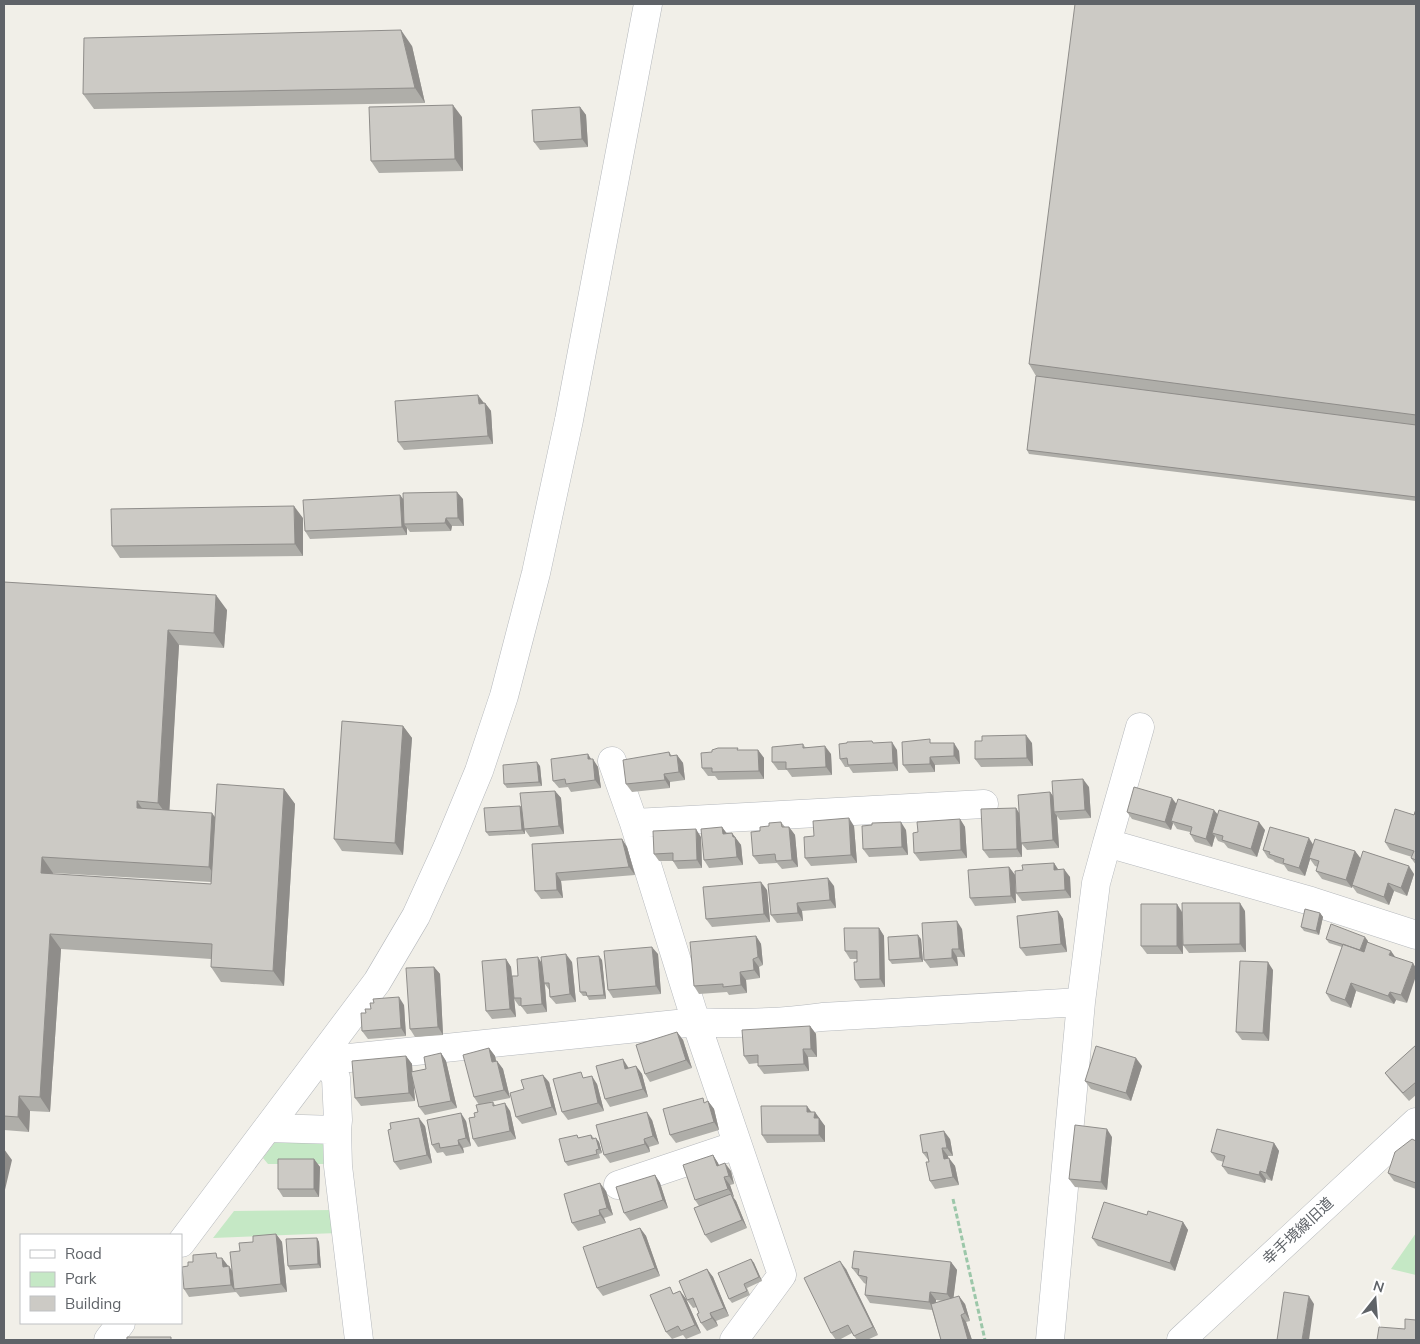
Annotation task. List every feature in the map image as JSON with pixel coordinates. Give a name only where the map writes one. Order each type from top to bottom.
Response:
[{"type":"street","points":[[182,1242],[376,982],[416,916],[479,771],[504,696],[536,574],[569,420],[648,4]]},
{"type":"street","points":[[1050,1340],[1081,1002],[1096,883],[1140,727]]},
{"type":"street","points":[[612,761],[634,822],[696,1022],[782,1275],[734,1340]]},
{"type":"street","points":[[634,822],[984,804]]},
{"type":"street","points":[[1107,843],[1311,901],[1416,935]]},
{"type":"street","points":[[323,1055],[349,1058],[696,1022],[796,1021],[822,1017],[1081,1002]]},
{"type":"street","points":[[323,1055],[336,1078],[338,1166],[359,1340]]},
{"type":"street","name":"幸手境線旧道","points":[[1181,1340],[1416,1122]]},
{"type":"street","points":[[268,1128],[337,1130]]},
{"type":"street","points":[[618,1185],[738,1145]]},
{"type":"street","points":[[108,1340],[120,1324]]},
{"type":"path","points":[[953,1199],[985,1340]]},
{"type":"green space","points":[[283,1139],[321,1141],[331,1164],[268,1164],[263,1158],[275,1142]]},
{"type":"green space","points":[[335,1210],[337,1233],[213,1238],[234,1211]]},
{"type":"green space","points":[[1416,1233],[1416,1275],[1391,1269]]},
{"type":"building","points":[[1075,4],[1416,4],[1416,415],[1029,364]]},
{"type":"building","points":[[401,30],[415,88],[83,94],[84,38]]},
{"type":"building","points":[[453,105],[455,159],[371,161],[369,107]]},
{"type":"building","points":[[580,107],[582,139],[534,142],[532,110]]},
{"type":"building","points":[[1036,376],[1416,425],[1416,497],[1027,450]]},
{"type":"building","points":[[478,395],[479,404],[485,403],[488,436],[398,442],[395,401]]},
{"type":"building","points":[[457,492],[458,518],[446,518],[445,523],[404,524],[403,493]]},
{"type":"building","points":[[400,495],[402,527],[305,531],[303,500]]},
{"type":"building","points":[[294,506],[295,544],[112,546],[111,509]]},
{"type":"building","points":[[4,582],[216,595],[214,633],[168,630],[158,803],[137,801],[137,808],[212,813],[209,867],[42,857],[41,873],[211,884],[217,784],[284,789],[273,971],[211,967],[212,944],[50,934],[40,1097],[19,1096],[18,1117],[4,1116]]},
{"type":"building","points":[[342,721],[403,726],[395,843],[334,839]]},
{"type":"building","points":[[1026,735],[1027,758],[975,759],[975,741],[982,741],[982,736]]},
{"type":"building","points":[[930,739],[930,743],[954,743],[954,756],[930,757],[930,764],[903,765],[902,742]]},
{"type":"building","points":[[872,741],[873,743],[892,742],[893,763],[848,765],[847,758],[840,759],[839,744]]},
{"type":"building","points":[[803,744],[803,748],[825,746],[826,767],[786,769],[786,762],[772,762],[772,747]]},
{"type":"building","points":[[718,748],[758,750],[759,771],[712,772],[712,768],[702,768],[701,753],[712,752],[712,750]]},
{"type":"building","points":[[669,752],[670,756],[677,755],[679,772],[664,774],[665,780],[626,784],[623,760]]},
{"type":"building","points":[[588,754],[588,759],[593,759],[595,780],[566,784],[565,779],[553,781],[551,759]]},
{"type":"building","points":[[537,762],[539,782],[504,784],[503,765]]},
{"type":"building","points":[[1083,779],[1085,810],[1054,812],[1052,781]]},
{"type":"building","points":[[1134,787],[1172,798],[1165,822],[1127,812]]},
{"type":"building","points":[[555,791],[559,826],[524,829],[520,793]]},
{"type":"building","points":[[1050,792],[1053,840],[1021,843],[1018,795]]},
{"type":"building","points":[[1178,799],[1214,810],[1206,839],[1190,834],[1192,827],[1171,821]]},
{"type":"building","points":[[520,806],[522,830],[486,832],[484,808]]},
{"type":"building","points":[[1016,808],[1017,849],[983,850],[981,809]]},
{"type":"building","points":[[1395,809],[1414,815],[1416,809],[1416,860],[1411,858],[1414,851],[1385,842]]},
{"type":"building","points":[[1219,810],[1259,822],[1251,849],[1222,840],[1223,836],[1212,833]]},
{"type":"building","points":[[849,818],[851,855],[805,858],[804,837],[814,836],[813,821]]},
{"type":"building","points":[[960,819],[961,850],[914,853],[913,833],[918,832],[917,822]]},
{"type":"building","points":[[781,822],[782,827],[789,827],[792,860],[776,861],[775,854],[753,856],[751,832],[760,831],[760,827],[769,826],[769,823]]},
{"type":"building","points":[[901,822],[902,847],[863,849],[862,826],[872,825],[872,823]]},
{"type":"building","points":[[722,827],[723,834],[732,833],[733,837],[735,837],[737,857],[704,860],[701,829]]},
{"type":"building","points":[[1270,827],[1309,838],[1299,868],[1283,863],[1284,859],[1263,850]]},
{"type":"building","points":[[696,829],[697,860],[673,861],[673,853],[654,854],[653,831]]},
{"type":"building","points":[[622,839],[629,867],[556,873],[557,890],[535,891],[532,844]]},
{"type":"building","points":[[1315,839],[1355,851],[1346,880],[1316,871],[1319,861],[1309,858]]},
{"type":"building","points":[[1363,851],[1409,866],[1401,888],[1388,883],[1384,897],[1352,885]]},
{"type":"building","points":[[1054,863],[1054,870],[1064,869],[1065,890],[1016,893],[1015,871],[1023,870],[1022,865]]},
{"type":"building","points":[[1009,867],[1011,896],[970,898],[968,870]]},
{"type":"building","points":[[828,878],[830,900],[797,903],[798,913],[771,915],[768,884]]},
{"type":"building","points":[[761,882],[764,914],[706,919],[703,887]]},
{"type":"building","points":[[1182,903],[1240,903],[1240,944],[1183,945]]},
{"type":"building","points":[[1141,904],[1177,904],[1177,946],[1141,946]]},
{"type":"building","points":[[1305,909],[1320,913],[1316,931],[1301,927]]},
{"type":"building","points":[[1058,911],[1061,944],[1020,948],[1017,916]]},
{"type":"building","points":[[957,921],[959,949],[952,949],[952,958],[924,960],[922,923]]},
{"type":"building","points":[[1331,924],[1365,937],[1360,950],[1326,939]]},
{"type":"building","points":[[844,928],[879,928],[880,979],[855,980],[854,962],[857,962],[857,951],[845,951]]},
{"type":"building","points":[[918,935],[920,958],[889,960],[888,937]]},
{"type":"building","points":[[756,936],[758,957],[753,959],[754,970],[740,972],[741,985],[723,987],[723,984],[694,986],[690,942]]},
{"type":"building","points":[[1367,942],[1391,951],[1389,955],[1413,963],[1401,995],[1390,992],[1388,996],[1351,983],[1345,1000],[1326,993],[1343,944],[1364,952]]},
{"type":"building","points":[[652,947],[656,986],[608,990],[604,951]]},
{"type":"building","points":[[566,954],[570,994],[550,997],[549,983],[544,983],[541,957]]},
{"type":"building","points":[[599,956],[604,995],[587,996],[586,992],[580,992],[577,958]]},
{"type":"building","points":[[538,957],[542,1004],[521,1006],[521,998],[514,998],[512,976],[518,976],[517,959]]},
{"type":"building","points":[[506,959],[510,1009],[486,1011],[482,961]]},
{"type":"building","points":[[1240,961],[1268,962],[1263,1033],[1236,1032]]},
{"type":"building","points":[[434,967],[438,1027],[410,1029],[406,968]]},
{"type":"building","points":[[399,997],[401,1028],[362,1031],[361,1013],[366,1013],[365,1009],[371,1009],[370,1003],[374,1003],[373,999]]},
{"type":"building","points":[[810,1026],[811,1049],[803,1049],[804,1064],[758,1066],[758,1055],[744,1056],[742,1030]]},
{"type":"building","points":[[677,1032],[686,1060],[645,1074],[636,1045]]},
{"type":"building","points":[[1416,1045],[1416,1082],[1403,1093],[1385,1073]]},
{"type":"building","points":[[1096,1046],[1136,1058],[1126,1093],[1085,1081]]},
{"type":"building","points":[[489,1048],[492,1062],[497,1061],[504,1090],[474,1097],[463,1055]]},
{"type":"building","points":[[441,1053],[451,1101],[419,1107],[411,1072],[426,1069],[424,1057]]},
{"type":"building","points":[[406,1056],[409,1093],[355,1098],[352,1061]]},
{"type":"building","points":[[623,1059],[625,1069],[636,1066],[643,1089],[605,1099],[596,1066]]},
{"type":"building","points":[[581,1072],[583,1078],[592,1076],[598,1103],[562,1112],[553,1079]]},
{"type":"building","points":[[543,1075],[552,1107],[516,1117],[510,1093],[524,1089],[521,1080]]},
{"type":"building","points":[[703,1098],[704,1103],[708,1101],[714,1122],[670,1135],[663,1109]]},
{"type":"building","points":[[493,1102],[493,1106],[505,1103],[510,1131],[473,1139],[469,1118],[475,1117],[474,1113],[478,1112],[476,1105]]},
{"type":"building","points":[[761,1106],[807,1106],[807,1112],[815,1112],[814,1118],[819,1118],[819,1135],[762,1135]]},
{"type":"building","points":[[647,1112],[653,1136],[644,1139],[645,1144],[604,1155],[596,1125]]},
{"type":"building","points":[[461,1113],[466,1138],[458,1140],[459,1145],[440,1148],[439,1143],[432,1145],[427,1120]]},
{"type":"building","points":[[419,1118],[427,1155],[394,1162],[388,1130],[391,1129],[390,1123]]},
{"type":"building","points":[[1075,1125],[1107,1129],[1101,1182],[1069,1179]]},
{"type":"building","points":[[1217,1129],[1274,1143],[1266,1173],[1260,1171],[1259,1175],[1222,1166],[1225,1156],[1211,1152]]},
{"type":"building","points":[[944,1131],[947,1148],[942,1148],[944,1159],[949,1158],[953,1177],[930,1181],[926,1162],[929,1162],[927,1152],[923,1153],[920,1135]]},
{"type":"building","points":[[577,1135],[578,1138],[591,1135],[592,1139],[596,1138],[599,1149],[596,1150],[597,1154],[565,1162],[559,1139]]},
{"type":"building","points":[[1412,1139],[1416,1141],[1416,1183],[1388,1173],[1395,1152]]},
{"type":"building","points":[[713,1155],[717,1166],[725,1163],[729,1176],[724,1177],[728,1189],[695,1200],[683,1165]]},
{"type":"building","points":[[278,1159],[314,1159],[314,1189],[278,1189]]},
{"type":"building","points":[[655,1175],[663,1200],[624,1213],[616,1187]]},
{"type":"building","points":[[600,1183],[607,1208],[599,1210],[600,1215],[572,1223],[564,1194]]},
{"type":"building","points":[[731,1194],[742,1220],[705,1235],[694,1208]]},
{"type":"building","points":[[1104,1202],[1147,1215],[1148,1211],[1183,1222],[1170,1263],[1092,1238]]},
{"type":"building","points":[[640,1228],[655,1268],[597,1288],[583,1247]]},
{"type":"building","points":[[276,1234],[281,1284],[234,1289],[230,1252],[240,1251],[239,1243],[253,1242],[253,1236]]},
{"type":"building","points":[[317,1238],[318,1264],[288,1266],[286,1239]]},
{"type":"building","points":[[854,1251],[951,1262],[947,1294],[930,1292],[929,1302],[865,1295],[867,1277],[858,1275],[859,1269],[852,1268]]},
{"type":"building","points":[[216,1253],[217,1258],[222,1258],[223,1267],[229,1266],[231,1285],[184,1289],[182,1267],[188,1266],[188,1262],[193,1262],[193,1255]]},
{"type":"building","points":[[751,1259],[759,1277],[744,1284],[747,1291],[729,1299],[718,1273]]},
{"type":"building","points":[[840,1261],[873,1327],[854,1336],[848,1325],[831,1333],[804,1278]]},
{"type":"building","points":[[707,1269],[724,1308],[710,1313],[712,1318],[701,1323],[693,1298],[687,1300],[679,1281]]},
{"type":"building","points":[[670,1287],[673,1294],[680,1291],[695,1325],[681,1331],[678,1326],[666,1332],[650,1295]]},
{"type":"building","points":[[1284,1292],[1309,1296],[1302,1340],[1277,1340]]},
{"type":"building","points":[[959,1296],[965,1313],[961,1315],[968,1340],[941,1340],[931,1304]]},
{"type":"building","points":[[1405,1319],[1416,1320],[1416,1340],[1377,1340],[1379,1327],[1405,1329]]},
{"type":"building","points":[[127,1337],[171,1337],[171,1340],[127,1340]]}]
